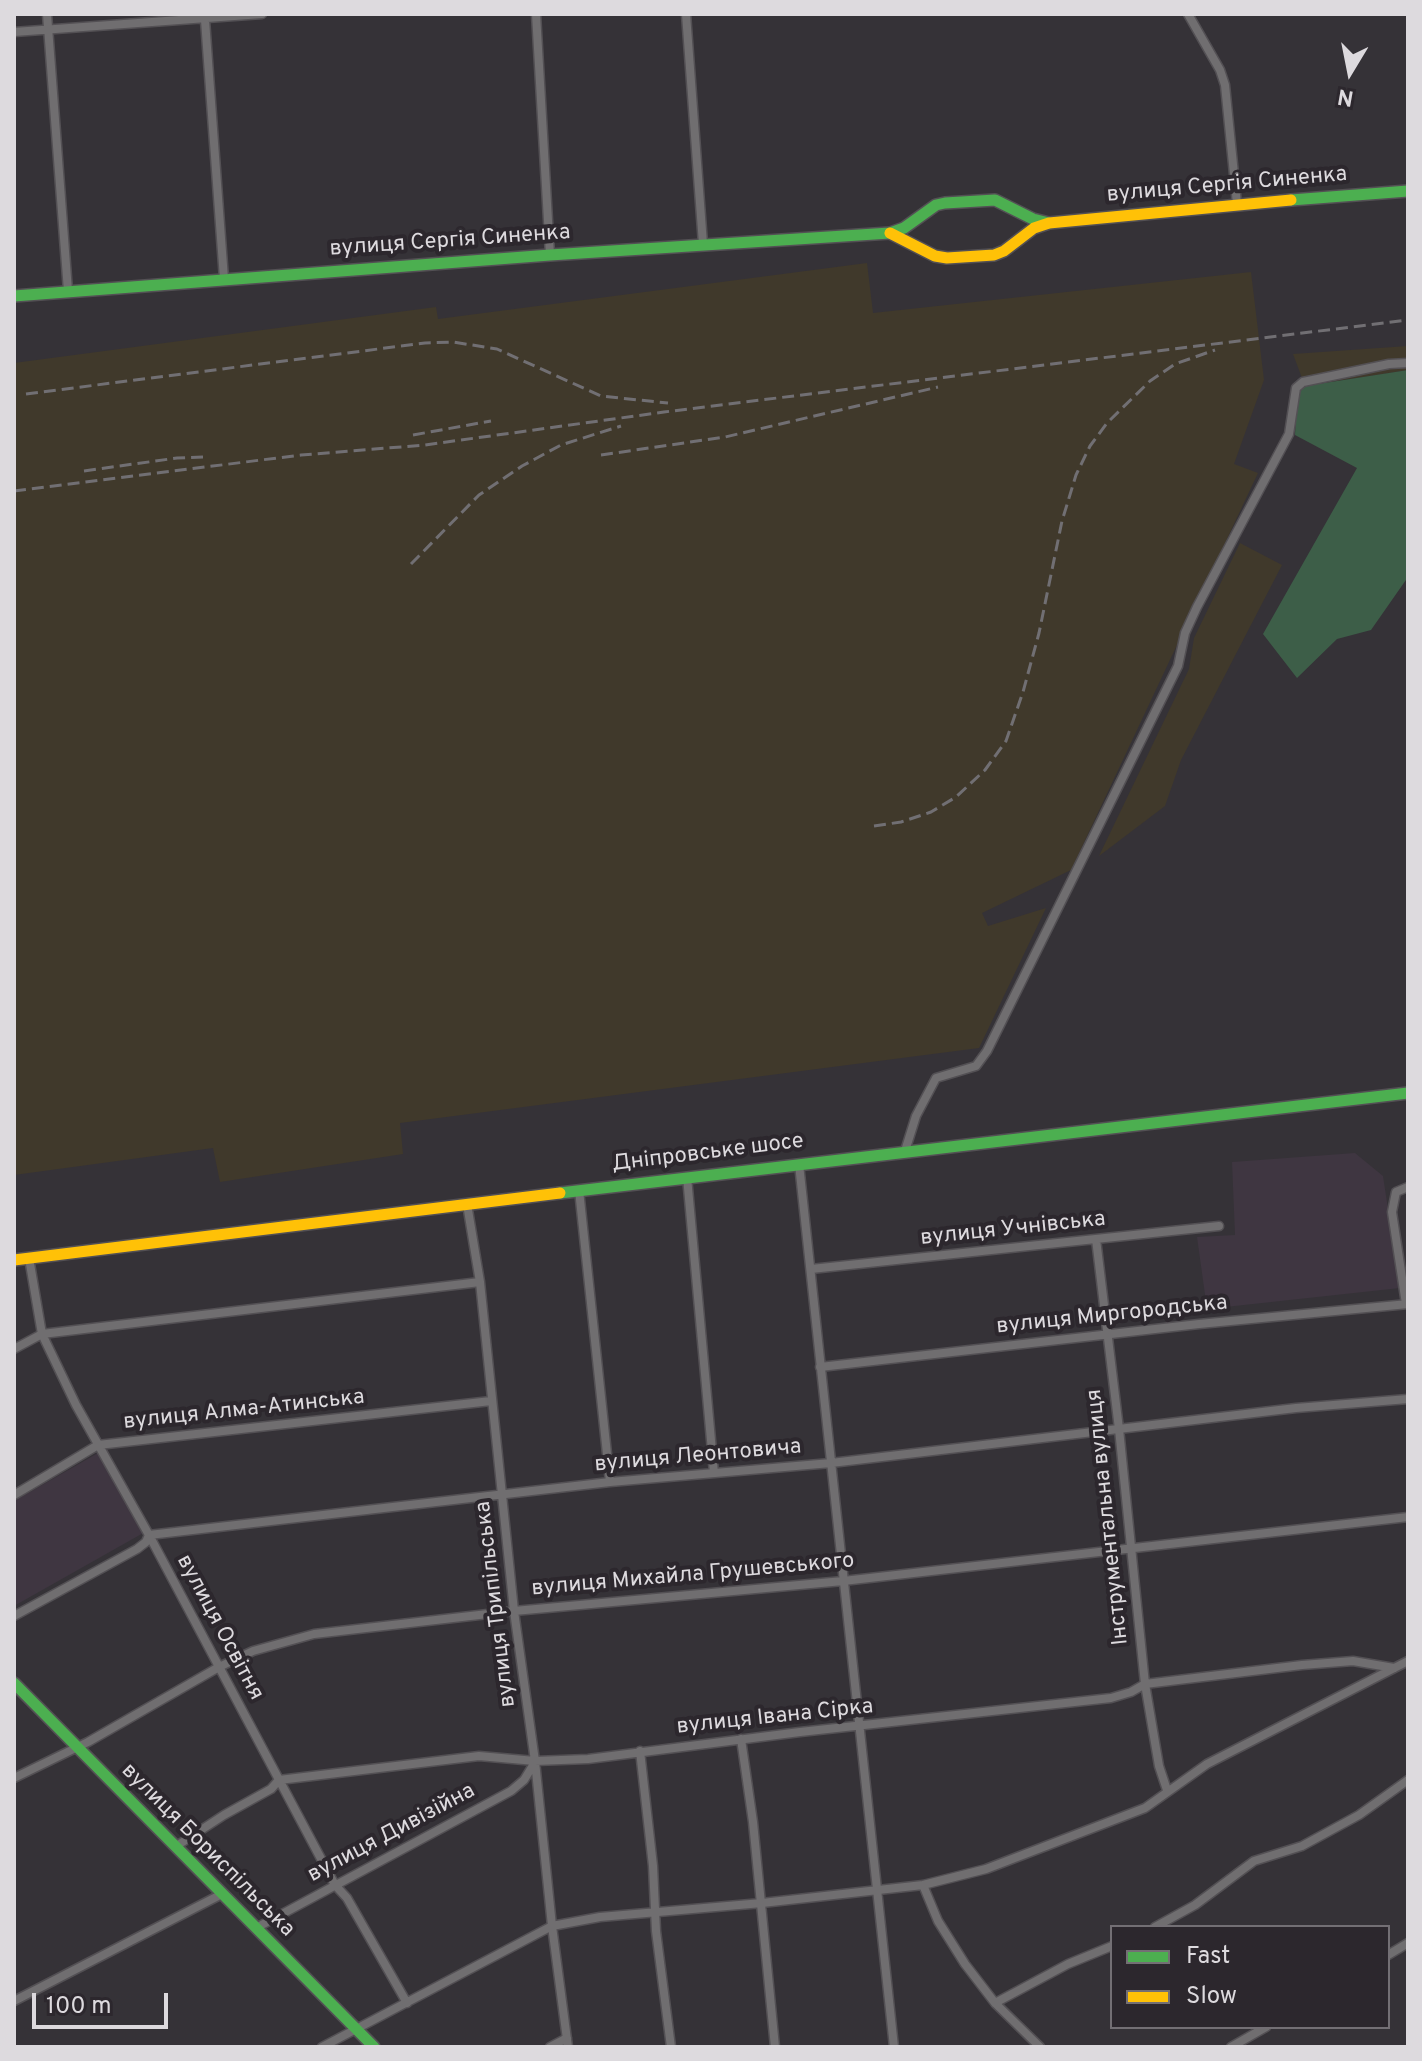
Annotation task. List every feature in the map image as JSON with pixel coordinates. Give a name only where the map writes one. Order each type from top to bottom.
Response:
[{"type":"street","points":[[47,14],[68,291]]},
{"type":"street","points":[[14,32],[262,14]]},
{"type":"street","points":[[536,14],[550,255]]},
{"type":"street","points":[[686,14],[703,244]]},
{"type":"street","points":[[1188,14],[1220,70],[1225,85],[1237,204]]},
{"type":"street","points":[[205,20],[224,279]]},
{"type":"street","name":"вулиця Сергія Синенка","points":[[890,233],[935,256],[994,255],[1034,228],[1049,223],[1408,191]]},
{"type":"street","name":"вулиця Сергія Синенка","points":[[14,296],[550,255],[890,233],[904,228],[936,205],[970,201],[1001,201],[1033,219],[1049,223]]},
{"type":"street","points":[[905,1151],[916,1116],[936,1078],[976,1066],[987,1051],[1178,666],[1189,622],[1289,434],[1296,388],[1303,382],[1408,363]]},
{"type":"street","name":"Дніпровське шосе","points":[[14,1260],[1408,1093]]},
{"type":"street","points":[[799,1164],[894,2047]]},
{"type":"street","points":[[687,1177],[714,1473]]},
{"type":"street","points":[[1407,1304],[1392,1212],[1396,1192],[1408,1187]]},
{"type":"street","points":[[579,1190],[610,1482]]},
{"type":"street","name":"вулиця Трипільська","points":[[467,1204],[480,1282],[514,1611],[568,2042]]},
{"type":"street","name":"вулиця Учнівська","points":[[811,1269],[1219,1226]]},
{"type":"street","name":"Інструментальна вулиця","points":[[1096,1239],[1145,1684],[1159,1766],[1167,1790]]},
{"type":"street","name":"вулиця Освітня","points":[[29,1258],[42,1334],[76,1405],[149,1535],[335,1885],[343,1892],[407,2003]]},
{"type":"street","points":[[14,1349],[42,1334],[480,1282]]},
{"type":"street","name":"вулиця Миргородська","points":[[820,1367],[1407,1304]]},
{"type":"street","name":"вулиця Леонтовича","points":[[149,1535],[610,1482],[831,1463],[1296,1408],[1408,1399]]},
{"type":"street","name":"вулиця Алма-Атинська","points":[[14,1495],[98,1445],[491,1401]]},
{"type":"street","name":"вулиця Михайла Грушевського","points":[[14,1778],[76,1748],[219,1667],[253,1651],[314,1634],[514,1611],[843,1581],[1408,1517]]},
{"type":"street","points":[[14,1616],[137,1549],[149,1535]]},
{"type":"street","name":"вулиця Івана Сірка","points":[[175,1847],[271,1789],[279,1780],[479,1756],[535,1761],[588,1759],[1111,1698],[1145,1684],[1353,1661],[1394,1668]]},
{"type":"street","points":[[322,2047],[552,1926],[600,1917],[923,1885],[986,1869],[1145,1808],[1207,1764],[1408,1661]]},
{"type":"street","name":"вулиця Бориспільська","points":[[14,1683],[374,2047]]},
{"type":"street","points":[[741,1739],[762,1903],[775,2047]]},
{"type":"street","points":[[640,1751],[657,1911],[656,1931],[671,2047]]},
{"type":"street","name":"вулиця Дивізійна","points":[[256,1928],[511,1791],[524,1780],[535,1761]]},
{"type":"street","points":[[1159,1925],[1195,1905],[1254,1861],[1302,1846],[1359,1815],[1408,1780]]},
{"type":"street","points":[[923,1885],[938,1921],[965,1964],[995,2003],[1040,2047]]},
{"type":"street","points":[[14,2001],[222,1894]]},
{"type":"street","points":[[1390,1954],[1408,1943]]},
{"type":"street","points":[[995,2003],[1068,1964],[1110,1947]]},
{"type":"street","points":[[1231,2047],[1262,2029]]},
{"type":"street","points":[[550,2047],[568,2042]]},
{"type":"shaded area","points":[[867,263],[873,313],[1251,272],[1264,380],[1234,464],[1258,473],[1071,870],[982,913],[988,926],[1046,908],[979,1048],[400,1123],[403,1154],[220,1182],[213,1148],[14,1175],[14,363],[436,307],[438,319]]},
{"type":"shaded area","points":[[1408,346],[1408,370],[1305,386],[1293,354]]},
{"type":"shaded area","points":[[1240,543],[1282,565],[1181,760],[1165,806],[1099,856],[1189,669],[1194,638]]},
{"type":"shaded area","points":[[1355,1153],[1383,1176],[1400,1288],[1207,1309],[1197,1237],[1235,1235],[1232,1162]]},
{"type":"shaded area","points":[[98,1453],[145,1532],[14,1606],[14,1501]]},
{"type":"green space","points":[[1408,370],[1408,577],[1371,630],[1337,639],[1297,678],[1263,634],[1357,468],[1295,435],[1297,395],[1305,386]]},
{"type":"railway","points":[[14,491],[301,455],[425,445],[664,412],[1408,320]]},
{"type":"railway","points":[[26,394],[453,342],[497,349],[601,396],[668,403]]},
{"type":"railway","points":[[874,826],[901,822],[931,812],[956,797],[985,770],[1006,741],[1039,633],[1062,521],[1076,475],[1090,446],[1107,423],[1150,381],[1175,364],[1215,350]]},
{"type":"railway","points":[[601,455],[725,437],[938,387]]},
{"type":"railway","points":[[413,435],[491,421]]},
{"type":"railway","points":[[411,564],[479,495],[522,466],[561,445],[621,426]]},
{"type":"railway","points":[[84,471],[203,457]]},
{"type":"traffic: fast","points":[[1291,200],[1408,191]]},
{"type":"traffic: fast","points":[[14,296],[550,255],[890,233],[904,228],[936,205],[945,203],[995,200],[1033,219],[1049,223]]},
{"type":"traffic: fast","points":[[560,1193],[1408,1093]]},
{"type":"traffic: fast","points":[[14,1683],[374,2047]]},
{"type":"traffic: slow","points":[[890,233],[935,256],[994,255],[1034,228],[1049,223],[1291,200]]},
{"type":"traffic: slow","points":[[14,1260],[560,1193]]}]
